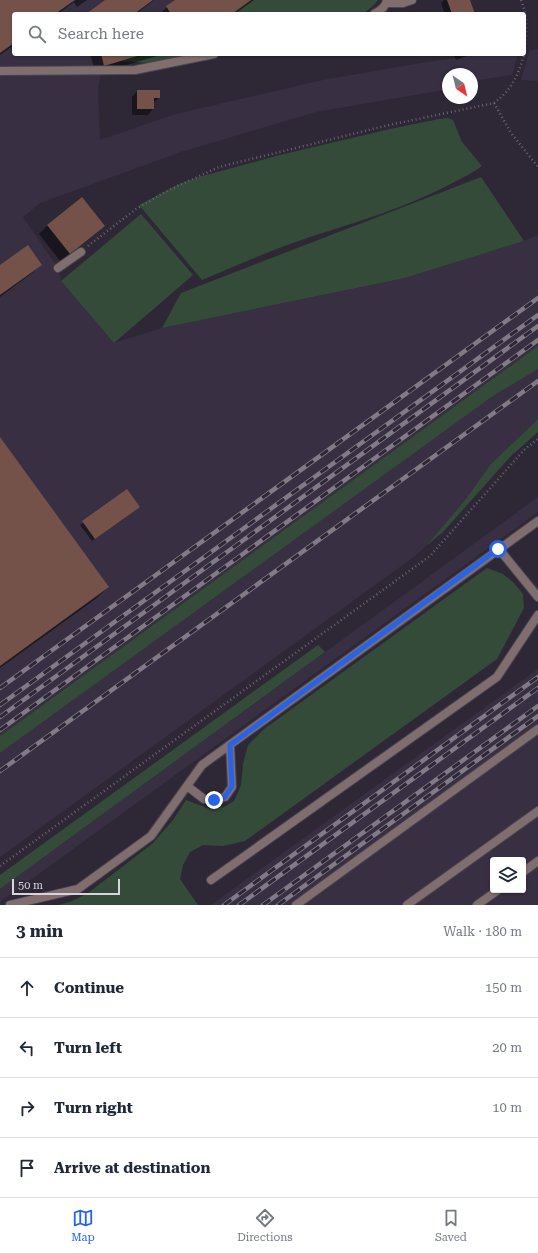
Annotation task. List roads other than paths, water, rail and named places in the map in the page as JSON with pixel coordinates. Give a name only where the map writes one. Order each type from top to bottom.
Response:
[{"type":"street","points":[[378,12],[387,2],[403,3],[412,0]]},
{"type":"street","points":[[0,71],[135,70],[204,56]]},
{"type":"street","points":[[58,268],[81,252]]},
{"type":"street","points":[[10,905],[78,889],[151,836],[202,765],[538,520]]},
{"type":"street","points":[[498,549],[538,597]]},
{"type":"street","points":[[211,880],[497,677],[538,615]]},
{"type":"street","points":[[296,905],[538,729]]},
{"type":"street","points":[[187,786],[204,798],[214,800],[225,797],[232,786],[230,745]]},
{"type":"street","points":[[407,905],[538,811]]},
{"type":"street","points":[[526,870],[538,861]]},
{"type":"street","points":[[477,905],[494,893]]},
{"type":"railway","points":[[0,688],[538,298]]},
{"type":"railway","points":[[0,705],[538,315]]},
{"type":"railway","points":[[0,717],[538,326]]},
{"type":"railway","points":[[0,730],[538,340]]},
{"type":"railway","points":[[0,771],[538,381]]},
{"type":"railway","points":[[224,905],[538,677]]},
{"type":"railway","points":[[239,905],[538,688]]},
{"type":"railway","points":[[263,905],[538,706]]},
{"type":"railway","points":[[278,905],[538,716]]}]
